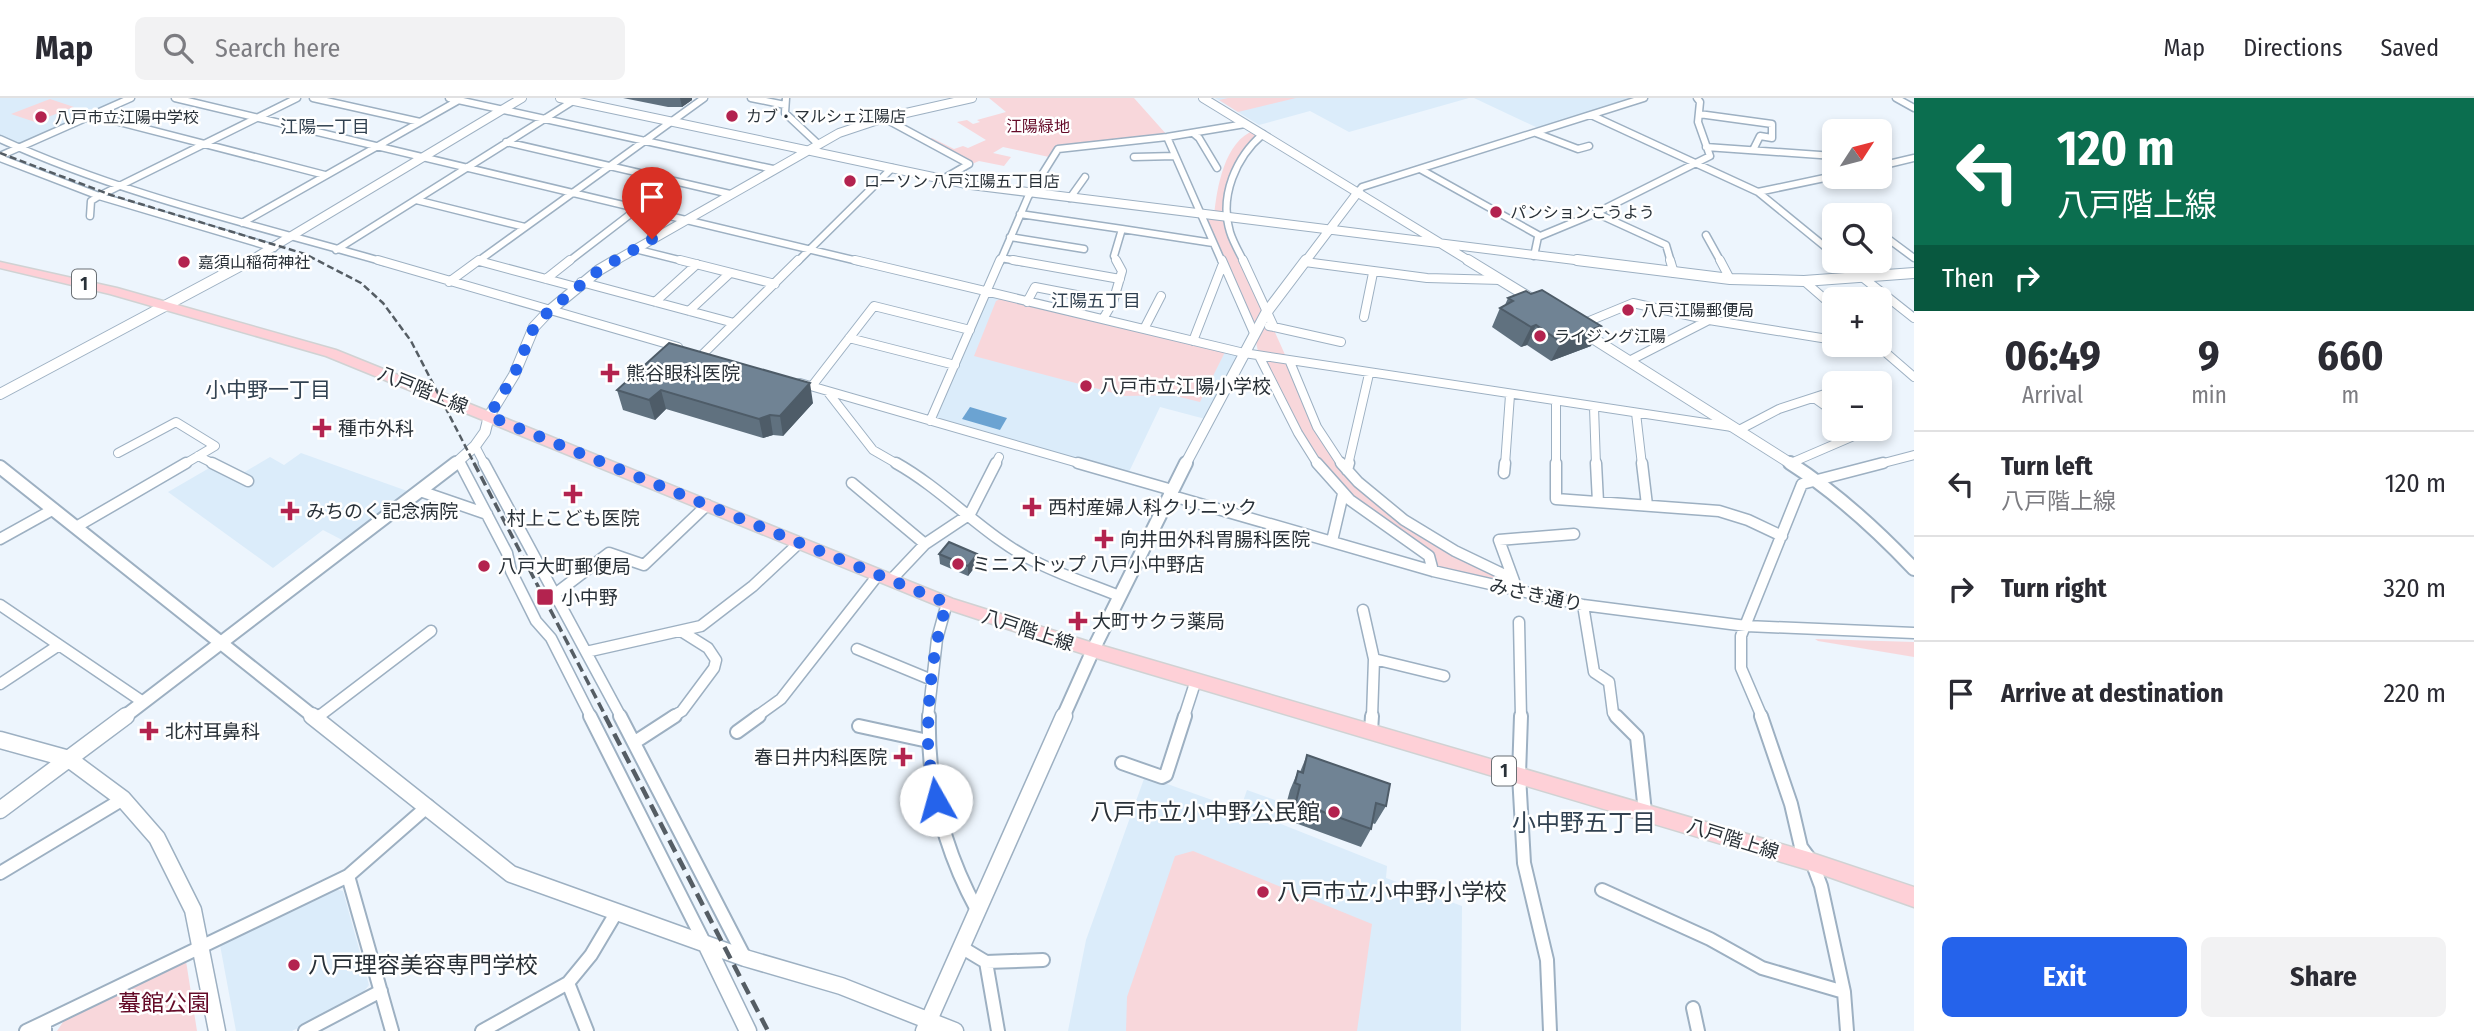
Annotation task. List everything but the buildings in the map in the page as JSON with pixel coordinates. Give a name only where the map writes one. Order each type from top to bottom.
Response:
[{"type":"main road","name":"八戸階上線","points":[[0,265],[168,306],[331,353],[947,603],[1093,650],[1812,862],[1914,897]]},
{"type":"street","points":[[0,157],[131,98]]},
{"type":"street","points":[[176,98],[807,251],[1290,362],[1738,428],[1779,409],[1822,395]]},
{"type":"street","points":[[90,216],[91,201],[99,196],[297,98]]},
{"type":"street","points":[[313,98],[420,122]]},
{"type":"street","points":[[449,98],[773,169]]},
{"type":"street","points":[[0,394],[274,248],[522,98]]},
{"type":"street","points":[[560,98],[943,179],[1030,193],[1730,279],[1804,281],[1914,273]]},
{"type":"street","points":[[449,282],[704,98]]},
{"type":"street","points":[[751,98],[785,101],[785,113],[817,144]]},
{"type":"street","points":[[0,810],[222,644],[459,461],[485,432],[489,416],[514,375],[534,327],[579,285],[684,220],[839,133],[884,118],[967,98]]},
{"type":"street","points":[[1203,98],[1544,307]]},
{"type":"street","points":[[927,1025],[1093,650],[1171,492],[1260,323],[1328,230],[1362,187],[1644,98]]},
{"type":"street","points":[[1540,236],[1596,213],[1710,156],[1698,122],[1700,102],[1697,98]]},
{"type":"street","points":[[1896,98],[1914,108]]},
{"type":"street","points":[[242,223],[461,99]]},
{"type":"street","points":[[335,250],[573,101]]},
{"type":"street","points":[[1699,114],[1772,124],[1772,138],[1760,136],[1753,150]]},
{"type":"street","points":[[92,115],[326,175]]},
{"type":"street","points":[[1591,115],[1758,192],[1822,244]]},
{"type":"street","points":[[884,118],[969,164],[943,179]]},
{"type":"street","points":[[930,421],[1020,214],[1058,149],[1167,137],[1245,124]]},
{"type":"street","points":[[1536,132],[1578,149],[1589,146]]},
{"type":"street","points":[[1193,133],[1199,138],[1217,168]]},
{"type":"street","points":[[1260,323],[1230,232],[1228,218],[1231,177],[1248,146],[1263,134]]},
{"type":"street","points":[[1167,137],[1222,266],[1260,323],[1341,342]]},
{"type":"street","points":[[0,139],[121,186],[715,358]]},
{"type":"street","points":[[506,142],[730,194]]},
{"type":"street","points":[[1706,147],[1822,155]]},
{"type":"street","points":[[1134,157],[1175,156]]},
{"type":"street","points":[[0,157],[99,196],[274,248]]},
{"type":"street","points":[[1892,163],[1914,158]]},
{"type":"street","points":[[703,354],[892,168]]},
{"type":"street","points":[[1420,169],[1540,236]]},
{"type":"street","points":[[1070,198],[1085,177]]},
{"type":"street","points":[[1758,192],[1822,179]]},
{"type":"street","points":[[416,200],[525,227]]},
{"type":"street","points":[[546,279],[636,209]]},
{"type":"street","points":[[1596,213],[1666,245],[1674,273]]},
{"type":"street","points":[[1020,214],[1213,243]]},
{"type":"street","points":[[1103,319],[1113,302],[1122,271],[1114,257],[1122,229]]},
{"type":"street","points":[[1706,235],[1730,279]]},
{"type":"street","points":[[1534,256],[1540,236]]},
{"type":"street","points":[[1010,237],[1084,249]]},
{"type":"street","points":[[1892,242],[1914,258]]},
{"type":"street","points":[[635,249],[775,284]]},
{"type":"street","points":[[1001,258],[1120,279]]},
{"type":"street","points":[[479,261],[734,323]]},
{"type":"street","points":[[1305,262],[1427,278],[1501,280]]},
{"type":"street","points":[[655,302],[697,264]]},
{"type":"street","points":[[1193,341],[1222,266]]},
{"type":"street","points":[[689,311],[730,273]]},
{"type":"street","points":[[1364,317],[1373,273]]},
{"type":"street","points":[[1858,273],[1914,318]]},
{"type":"street","points":[[1804,281],[1822,297]]},
{"type":"street","points":[[1027,302],[1035,287],[1113,302]]},
{"type":"street","points":[[1144,329],[1160,296]]},
{"type":"street","points":[[1575,327],[1633,303],[1766,331],[1822,338]]},
{"type":"street","points":[[812,386],[874,306],[970,330]]},
{"type":"street","points":[[1565,320],[1817,480],[1874,527],[1914,569]]},
{"type":"street","points":[[1629,361],[1709,320]]},
{"type":"street","points":[[1260,323],[1274,327]]},
{"type":"street","points":[[849,338],[955,365]]},
{"type":"street","points":[[1259,356],[1310,453],[1343,494],[1429,556],[1433,571]]},
{"type":"street","points":[[1891,357],[1914,377]]},
{"type":"street","points":[[1290,362],[1322,437],[1347,470],[1396,513],[1516,587]]},
{"type":"street","points":[[1347,470],[1369,374]]},
{"type":"street","name":"みさき通り","points":[[788,379],[1433,571],[1516,587],[1583,605],[1746,626],[1914,633]]},
{"type":"street","points":[[827,391],[873,450],[912,472],[967,516],[1037,563],[1119,596]]},
{"type":"street","points":[[1504,473],[1510,395]]},
{"type":"street","points":[[1814,398],[1822,404]]},
{"type":"street","points":[[1556,402],[1556,499],[1719,511],[1748,520],[1782,536]]},
{"type":"street","points":[[1594,407],[1598,502]]},
{"type":"street","points":[[1636,413],[1647,505]]},
{"type":"street","points":[[76,527],[215,446],[176,422],[118,453]]},
{"type":"street","points":[[1791,463],[1839,441]]},
{"type":"street","points":[[475,446],[635,742],[745,958]]},
{"type":"street","points":[[1847,1031],[1844,992],[1821,886],[1812,862],[1801,847],[1787,792],[1754,695],[1741,668],[1741,636],[1802,484],[1914,455]]},
{"type":"street","points":[[198,456],[247,481]]},
{"type":"street","points":[[737,732],[781,699],[884,578],[925,544],[967,516],[999,457]]},
{"type":"street","points":[[459,461],[507,554],[511,571],[536,621],[551,638],[748,1031]]},
{"type":"street","points":[[0,467],[511,874],[745,958],[841,986],[927,1025],[955,1031]]},
{"type":"street","points":[[852,483],[925,544]]},
{"type":"street","points":[[420,491],[487,514]]},
{"type":"street","points":[[1332,541],[1343,494]]},
{"type":"street","points":[[555,594],[609,553],[643,565],[706,505]]},
{"type":"street","points":[[0,539],[54,509]]},
{"type":"street","points":[[1516,587],[1499,540],[1574,534]]},
{"type":"street","points":[[586,652],[701,626],[718,616],[799,543]]},
{"type":"street","points":[[947,603],[940,627],[932,680],[928,741],[936,800],[949,851],[961,885],[977,910]]},
{"type":"street","points":[[0,605],[143,702]]},
{"type":"street","points":[[1583,605],[1594,672],[1609,682],[1613,713],[1637,737],[1645,812]]},
{"type":"street","points":[[1363,610],[1374,659],[1371,731]]},
{"type":"street","points":[[1519,622],[1521,719],[1518,775],[1524,863],[1547,960],[1550,1031]]},
{"type":"street","points":[[317,718],[431,631]]},
{"type":"street","points":[[635,742],[682,711],[714,668],[716,660],[708,648],[681,631]]},
{"type":"street","points":[[0,684],[59,645]]},
{"type":"street","points":[[857,649],[932,680]]},
{"type":"street","points":[[1374,659],[1444,677]]},
{"type":"street","points":[[1122,763],[1162,777],[1166,775],[1196,680]]},
{"type":"street","points":[[859,726],[928,741]]},
{"type":"street","points":[[0,740],[69,759],[123,799],[157,838],[193,910],[217,1031]]},
{"type":"street","points":[[0,873],[123,799]]},
{"type":"street","points":[[26,1031],[45,1027],[202,946],[348,876],[428,806]]},
{"type":"street","points":[[348,876],[391,1031]]},
{"type":"street","points":[[1602,890],[1710,939],[1762,968],[1844,992]]},
{"type":"street","points":[[482,1031],[568,983],[591,955],[616,913]]},
{"type":"street","points":[[961,947],[986,962],[1043,960]]},
{"type":"street","points":[[986,962],[998,1031]]},
{"type":"street","points":[[568,983],[587,1031]]},
{"type":"street","points":[[305,1031],[381,991]]},
{"type":"street","points":[[1693,1008],[1698,1031]]},
{"type":"shaded area","name":"八戸市立江陽中学校","points":[[0,98],[125,98],[19,145],[0,136]]},
{"type":"shaded area","points":[[1215,98],[1469,98],[1349,132],[1310,111],[1259,125]]},
{"type":"shaded area","points":[[1474,98],[1634,98],[1538,128]]},
{"type":"shaded area","name":"八戸市立江陽小学校","points":[[987,292],[1244,353],[1209,420],[1160,407],[1127,476],[930,421]]},
{"type":"shaded area","name":"みちのく記念病院","points":[[301,453],[410,492],[346,542],[323,530],[273,568],[168,492],[211,467],[245,486],[254,480],[243,473],[270,457],[284,465]]},
{"type":"shaded area","name":"八戸市立小中野小学校","points":[[1145,776],[1240,810],[1247,790],[1283,803],[1281,824],[1387,866],[1386,878],[1462,906],[1461,1031],[1068,1031],[1086,940]]},
{"type":"shaded area","name":"八戸理容美容専門学校","points":[[333,889],[343,891],[369,985],[362,994],[292,1031],[236,1031],[220,945]]},
{"type":"green space","name":"江陽緑地","points":[[989,98],[1134,98],[1167,135],[1059,147],[1055,148],[1049,157],[1003,147],[993,153],[1011,157],[1004,166],[979,161],[972,164],[926,140],[932,138],[954,149],[963,146],[968,148],[986,140],[957,122],[967,120],[973,124],[980,122],[977,120],[1006,112]]},
{"type":"green space","points":[[1296,98],[1238,112],[1219,100]]},
{"type":"green space","points":[[50,99],[74,107],[35,122],[11,114]]},
{"type":"green space","points":[[1255,130],[1263,134],[1256,140],[1229,187],[1230,232],[1322,437],[1347,470],[1396,513],[1507,576],[1519,592],[1433,571],[1432,561],[1325,474],[1259,356],[1254,333],[1202,214],[1214,216],[1220,179],[1229,155],[1244,136]]},
{"type":"green space","points":[[1000,299],[1225,352],[1200,402],[1172,395],[1125,396],[974,356],[996,301]]},
{"type":"green space","points":[[1815,639],[1914,642],[1914,657],[1818,641]]},
{"type":"green space","points":[[1193,851],[1372,924],[1357,1031],[1126,1031],[1127,997],[1175,856]]},
{"type":"green space","name":"蟇館公園","points":[[186,961],[197,1031],[57,1031],[65,1019]]},
{"type":"water","points":[[970,407],[1007,418],[1000,430],[962,419]]},
{"type":"railway","points":[[0,153],[111,195],[305,254],[361,283],[383,303],[411,341],[475,465]]},
{"type":"railway","points":[[474,463],[606,717]]},
{"type":"railway","points":[[605,716],[768,1031]]},
{"type":"place","name":"カブ・マルシェ江陽店","points":[[732,116]]},
{"type":"place","name":"八戸市立江陽中学校","points":[[41,117]]},
{"type":"place","name":"ローソン 八戸江陽五丁目店","points":[[850,181]]},
{"type":"place","name":"パンションこうよう","points":[[1496,212]]},
{"type":"place","name":"嘉須山稲荷神社","points":[[184,262]]},
{"type":"place","name":"八戸江陽郵便局","points":[[1628,310]]},
{"type":"place","name":"ライジング江陽","points":[[1540,336]]},
{"type":"place","name":"熊谷眼科医院","points":[[610,373]]},
{"type":"place","name":"八戸市立江陽小学校","points":[[1086,386]]},
{"type":"place","name":"種市外科","points":[[322,428]]},
{"type":"place","name":"村上こども医院","points":[[573,494]]},
{"type":"place","name":"西村産婦人科クリニック","points":[[1032,507]]},
{"type":"place","name":"みちのく記念病院","points":[[290,511]]},
{"type":"place","name":"向井田外科胃腸科医院","points":[[1104,539]]},
{"type":"place","name":"ミニストップ 八戸小中野店","points":[[958,564]]},
{"type":"place","name":"八戸大町郵便局","points":[[484,566]]},
{"type":"place","name":"小中野","points":[[545,597]]},
{"type":"place","name":"大町サクラ薬局","points":[[1078,621]]},
{"type":"place","name":"北村耳鼻科","points":[[149,731]]},
{"type":"place","name":"春日井内科医院","points":[[903,757]]},
{"type":"place","name":"八戸市立小中野公民館","points":[[1334,812]]},
{"type":"place","name":"八戸市立小中野小学校","points":[[1263,892]]},
{"type":"place","name":"八戸理容美容専門学校","points":[[294,965]]},
{"type":"district","name":"江陽一丁目","points":[[325,127]]},
{"type":"district","name":"江陽五丁目","points":[[1096,301]]},
{"type":"district","name":"小中野一丁目","points":[[268,390]]},
{"type":"district","name":"小中野五丁目","points":[[1584,823]]},
{"type":"route","points":[[652,239],[581,282],[534,327],[514,375],[489,416],[947,603],[933,669],[928,741],[936,800]]}]
